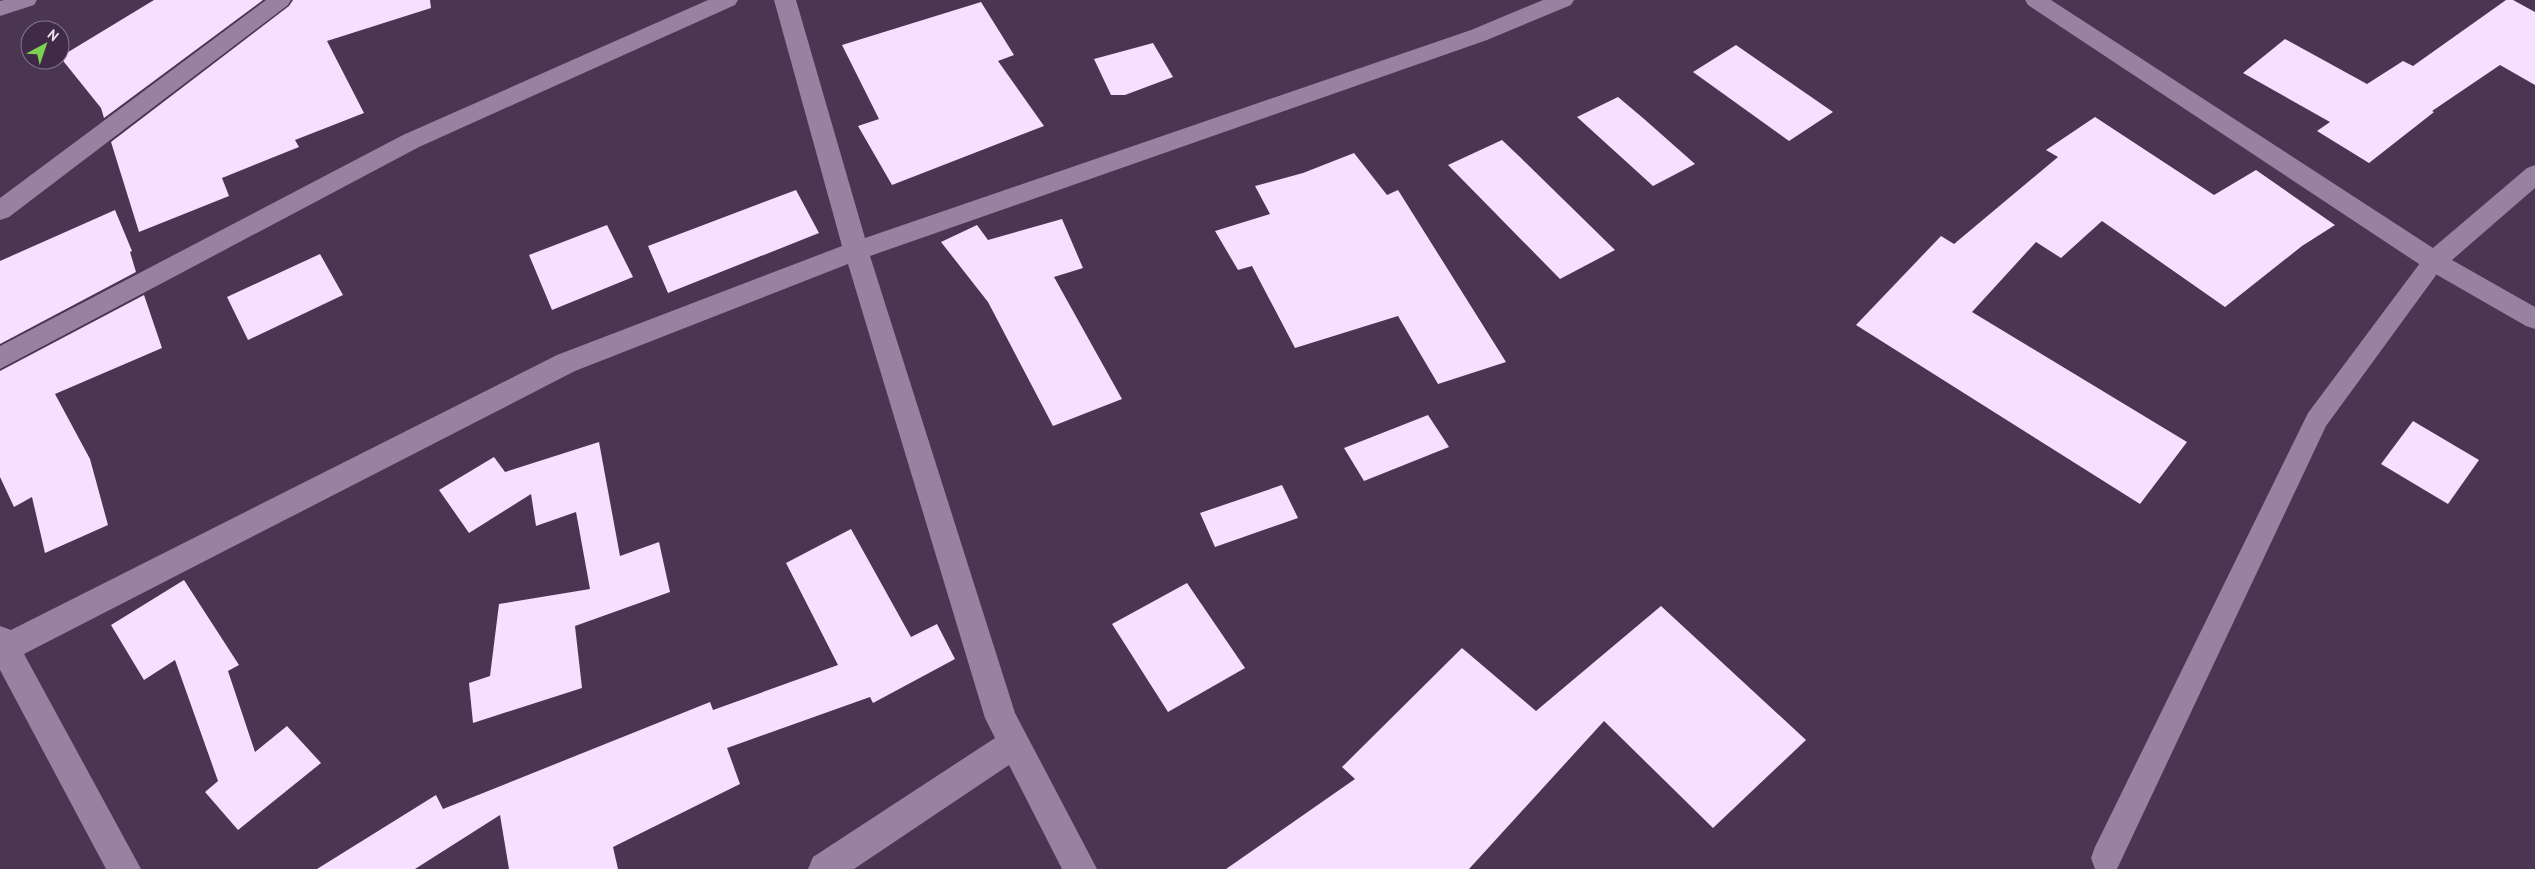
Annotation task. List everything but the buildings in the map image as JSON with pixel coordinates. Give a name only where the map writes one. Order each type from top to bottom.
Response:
[{"type":"street","points":[[0,9],[26,0]]},
{"type":"street","points":[[0,211],[280,0]]},
{"type":"street","points":[[0,358],[411,141],[726,0]]},
{"type":"street","points":[[784,0],[856,250],[1001,718],[1080,869]]},
{"type":"street","points":[[124,869],[2,647],[566,363],[856,250],[1479,35],[1563,0]]},
{"type":"street","points":[[2036,0],[2434,260],[2535,320]]},
{"type":"street","points":[[2434,260],[2535,174]]},
{"type":"street","points":[[825,869],[1014,743]]},
{"type":"lane","points":[[2106,858],[2318,420],[2434,260]]}]
